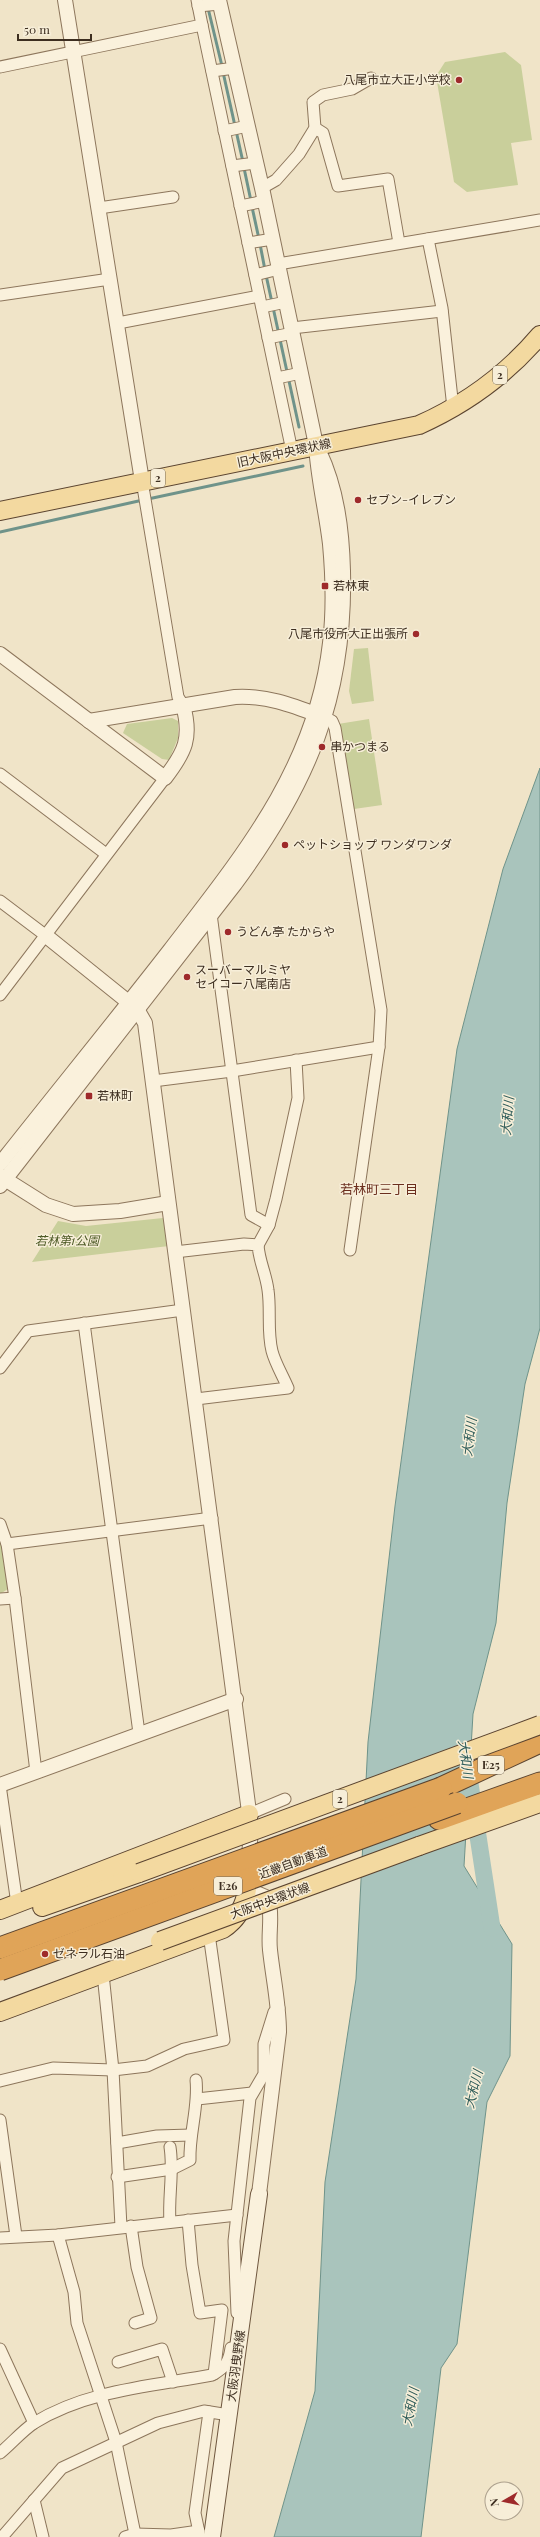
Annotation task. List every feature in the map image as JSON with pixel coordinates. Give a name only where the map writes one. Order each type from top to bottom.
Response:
[{"type":"highway","name":"E25","points":[[442,1788],[540,1742]]},
{"type":"highway","name":"近畿自動車道","points":[[0,1948],[442,1788],[540,1755]]},
{"type":"highway","name":"近畿自動車道","points":[[0,1972],[38,1956],[540,1772]]},
{"type":"highway","name":"E26","points":[[223,1888],[277,1875],[540,1783]]},
{"type":"highway","name":"E26","points":[[426,1823],[540,1791]]},
{"type":"highway","points":[[0,1940],[84,1912],[152,1893]]},
{"type":"main road","name":"旧大阪中央環状線","points":[[0,511],[419,425],[453,408],[500,376],[540,335]]},
{"type":"main road","name":"2","points":[[0,1922],[139,1873],[540,1725]]},
{"type":"main road","name":"大阪中央環状線","points":[[0,2002],[160,1941],[540,1803]]},
{"type":"main road","points":[[0,1910],[249,1814]]},
{"type":"main road","points":[[0,2012],[223,1929],[235,1919],[245,1904],[247,1889]]},
{"type":"main road","name":"大阪羽曳野線","points":[[204,2535],[229,2415],[238,2332],[259,2194]]},
{"type":"street","points":[[0,995],[165,778],[184,750],[188,736],[187,721],[183,705],[178,697],[65,0]]},
{"type":"street","points":[[168,1204],[120,1211],[73,1214],[46,1205],[24,1193],[1,1172],[133,1006],[211,914],[261,849],[281,817],[300,781],[320,716],[338,668],[343,626],[343,545],[330,475],[316,445],[296,374],[289,332],[281,303],[276,268],[268,240],[261,198],[243,127],[217,3],[198,3],[292,451]]},
{"type":"street","points":[[0,67],[74,53],[202,25]]},
{"type":"street","points":[[212,71],[230,68]]},
{"type":"street","points":[[240,206],[261,198],[299,154],[315,128],[312,102],[323,95],[352,89],[371,78]]},
{"type":"street","points":[[224,131],[243,127]]},
{"type":"street","points":[[315,128],[323,133],[338,186],[388,179],[399,243]]},
{"type":"street","points":[[232,166],[252,163]]},
{"type":"street","points":[[99,208],[173,197]]},
{"type":"street","points":[[255,275],[276,268],[399,243],[540,220]]},
{"type":"street","points":[[428,238],[442,311],[453,408]]},
{"type":"street","points":[[248,243],[268,240]]},
{"type":"street","points":[[0,295],[110,279]]},
{"type":"street","points":[[118,323],[260,301],[281,303]]},
{"type":"street","points":[[268,338],[289,332],[442,311]]},
{"type":"street","points":[[277,378],[296,374]]},
{"type":"street","points":[[0,654],[165,778]]},
{"type":"street","points":[[89,721],[183,705],[254,696],[275,700],[332,721],[335,728],[381,1010],[379,1047],[350,1250]]},
{"type":"street","points":[[133,1006],[262,827],[320,716]]},
{"type":"street","points":[[0,774],[106,854]]},
{"type":"street","points":[[0,901],[133,1006],[145,1023],[168,1204],[196,1399],[236,1700],[251,1827],[247,1889],[268,1898],[271,1907],[269,1948],[279,2008],[279,2032],[259,2194]]},
{"type":"street","points":[[211,914],[251,1214],[269,1225]]},
{"type":"street","points":[[153,1080],[232,1071],[379,1047]]},
{"type":"street","points":[[196,1399],[288,1388],[272,1351],[269,1325],[270,1300],[266,1273],[259,1262],[258,1246],[269,1225],[298,1098],[296,1060]]},
{"type":"street","points":[[175,1252],[244,1244],[258,1246]]},
{"type":"street","points":[[0,1368],[28,1331],[183,1310]]},
{"type":"street","points":[[84,1323],[139,1733]]},
{"type":"street","points":[[7,1544],[212,1518]]},
{"type":"street","points":[[0,1524],[7,1544],[15,1598],[36,1772]]},
{"type":"street","points":[[0,1599],[15,1598]]},
{"type":"street","points":[[17,1904],[0,1785],[139,1733],[236,1700]]},
{"type":"street","points":[[249,1814],[286,1799]]},
{"type":"street","points":[[0,2082],[53,2068],[113,2070],[147,2066],[184,2050],[224,2040],[209,1934]]},
{"type":"street","points":[[104,1974],[113,2070],[117,2177],[126,2227],[151,2318],[135,2324]]},
{"type":"street","points":[[0,2454],[34,2423],[67,2407],[100,2395],[214,2374],[224,2368],[229,2359],[238,2332],[238,2310],[234,2260],[236,2215],[250,2098],[264,2074],[264,2044],[274,2012],[279,2008]]},
{"type":"street","points":[[117,2177],[172,2169],[190,2160],[191,2135],[197,2099],[196,2080]]},
{"type":"street","points":[[197,2099],[252,2093]]},
{"type":"street","points":[[0,2120],[2,2144],[16,2236]]},
{"type":"street","points":[[116,2143],[157,2136],[191,2135]]},
{"type":"street","points":[[170,2147],[172,2169],[169,2202],[170,2222]]},
{"type":"street","points":[[0,2238],[58,2235],[236,2215]]},
{"type":"street","points":[[188,2220],[192,2265],[200,2313],[222,2310],[214,2374]]},
{"type":"street","points":[[58,2235],[74,2292],[77,2323],[93,2366],[100,2395],[106,2406],[116,2442],[130,2535],[204,2535],[195,2513],[209,2412]]},
{"type":"street","points":[[0,2349],[34,2423]]},
{"type":"street","points":[[118,2362],[162,2349],[172,2382]]},
{"type":"street","points":[[2,2537],[62,2468],[158,2423],[204,2411],[229,2415]]},
{"type":"street","points":[[34,2500],[43,2537]]},
{"type":"green space","points":[[505,52],[521,65],[532,140],[511,143],[518,185],[467,192],[454,182],[436,76],[445,62]]},
{"type":"green space","points":[[368,648],[374,701],[352,704],[349,691],[354,649]]},
{"type":"green space","points":[[172,718],[178,721],[178,738],[169,760],[162,759],[123,733],[127,724]]},
{"type":"green space","points":[[369,719],[382,805],[354,809],[338,724]]},
{"type":"green space","name":"若林第1公園","points":[[163,1218],[169,1246],[32,1262],[58,1221],[86,1226]]},
{"type":"green space","points":[[0,1539],[8,1589],[0,1594]]},
{"type":"water","points":[[540,768],[540,1328],[525,1384],[507,1503],[496,1623],[473,1714],[464,1866],[512,1944],[510,2056],[487,2102],[457,2344],[441,2368],[421,2537],[274,2537],[315,2391],[325,2182],[356,1979],[368,1742],[395,1506],[457,1049],[503,869]]},
{"type":"waterway","points":[[208,8],[222,66]]},
{"type":"waterway","points":[[223,72],[243,162]]},
{"type":"waterway","points":[[244,168],[251,201]]},
{"type":"waterway","points":[[252,207],[259,239]]},
{"type":"waterway","points":[[260,244],[265,270]]},
{"type":"waterway","points":[[266,275],[299,427]]},
{"type":"waterway","points":[[148,499],[303,466]]},
{"type":"waterway","points":[[0,532],[143,500]]},
{"type":"waterway","name":"大和川","points":[[467,1764],[492,1928]]},
{"type":"place","name":"八尾市立大正小学校","points":[[459,80]]},
{"type":"place","name":"セブン-イレブン","points":[[358,500]]},
{"type":"place","name":"若林東","points":[[325,586]]},
{"type":"place","name":"八尾市役所大正出張所","points":[[416,634]]},
{"type":"place","name":"串かつまる","points":[[322,747]]},
{"type":"place","name":"ペットショップ ワンダワンダ","points":[[285,845]]},
{"type":"place","name":"うどん亭 たからや","points":[[228,932]]},
{"type":"place","name":"スーバーマルミヤ セイコー八尾南店","points":[[187,977]]},
{"type":"place","name":"若林町","points":[[89,1096]]},
{"type":"place","name":"ゼネラル石油","points":[[45,1954]]},
{"type":"district","name":"若林町三丁目","points":[[379,1189]]}]
